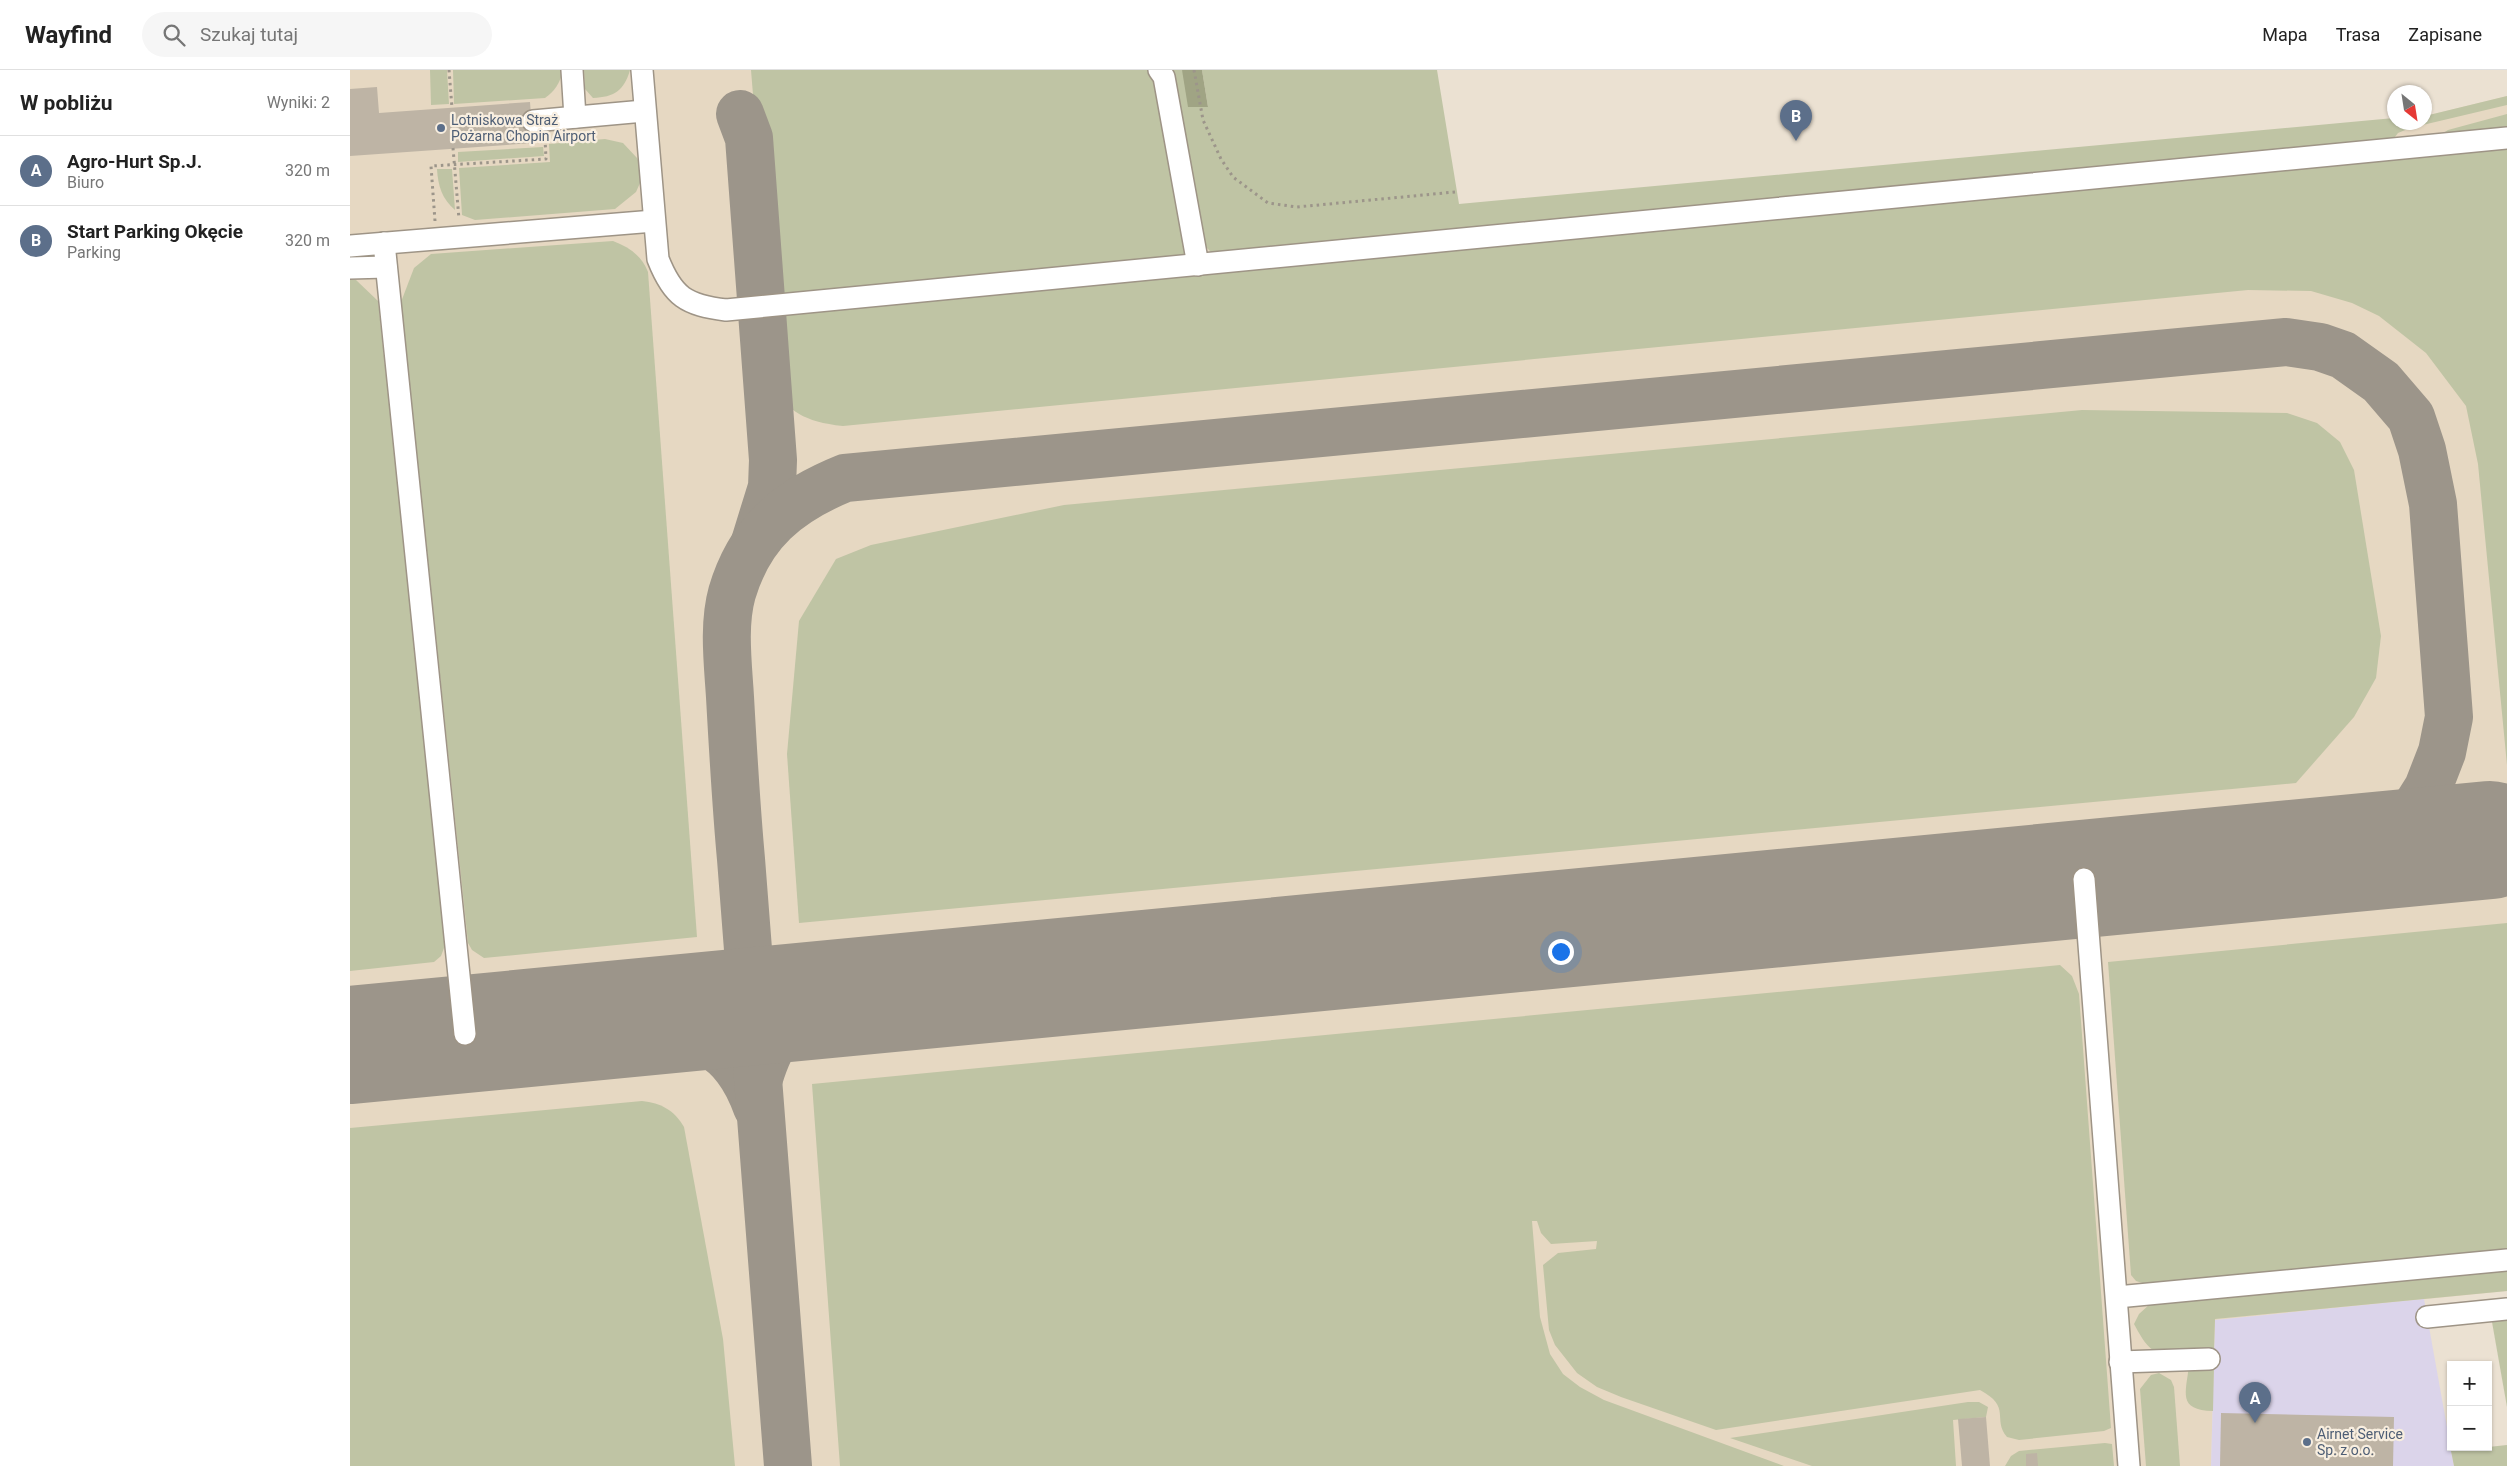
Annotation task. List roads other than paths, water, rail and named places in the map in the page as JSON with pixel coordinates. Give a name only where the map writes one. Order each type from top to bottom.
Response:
[{"type":"street","points":[[572,70],[575,117]]},
{"type":"street","points":[[642,70],[658,258],[674,291],[685,301],[701,307],[726,310],[2507,138]]},
{"type":"street","points":[[1159,70],[1164,77],[1198,264]]},
{"type":"street","points":[[539,121],[644,111]]},
{"type":"street","points":[[350,246],[654,221]]},
{"type":"street","points":[[384,243],[465,1034]]},
{"type":"street","points":[[350,268],[386,267]]},
{"type":"street","points":[[2084,879],[2129,1466]]},
{"type":"street","points":[[2117,1297],[2507,1260]]},
{"type":"street","points":[[2427,1316],[2507,1309]]},
{"type":"street","points":[[2120,1362],[2209,1359]]},
{"type":"place","name":"Lotniskowa Straż Pożarna Chopin Airport","points":[[441,128]]},
{"type":"place","name":"Start Parking Okęcie","points":[[1796,141]]},
{"type":"place","name":"Agro-Hurt Sp.J.","points":[[2255,1423]]},
{"type":"place","name":"Airnet Service Sp. z o.o.","points":[[2307,1442]]}]
